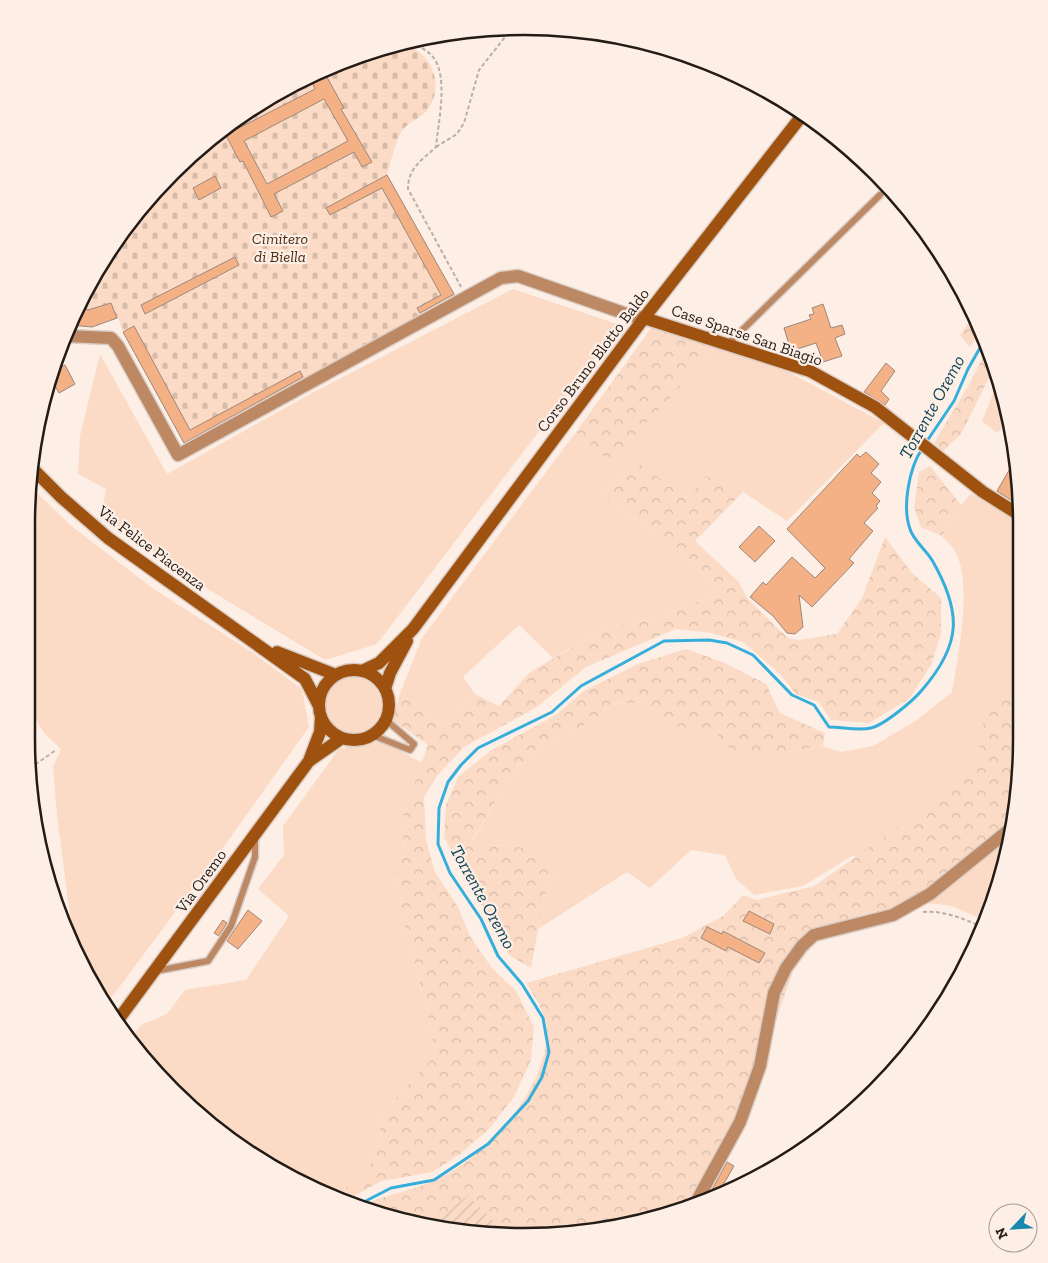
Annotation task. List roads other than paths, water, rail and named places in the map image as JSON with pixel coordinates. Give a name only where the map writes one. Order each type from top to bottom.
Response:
[{"type":"main road","name":"Corso Bruno Blotto Baldo","points":[[362,671],[379,663],[413,629],[644,318],[799,119]]},
{"type":"main road","name":"Case Sparse San Biagio","points":[[644,318],[810,371],[876,407],[983,492],[1013,511]]},
{"type":"main road","name":"Via Felice Piacenza","points":[[38,474],[60,497],[108,538],[305,679],[320,711]]},
{"type":"main road","name":"Corso Bruno Blotto Baldo","points":[[385,689],[390,673],[413,629]]},
{"type":"main road","name":"Via Felice Piacenza","points":[[261,646],[336,675]]},
{"type":"main road","points":[[362,671],[371,675],[385,689],[388,699],[386,720],[372,735],[363,739],[342,738],[330,730],[320,711],[323,688],[336,675],[344,672],[362,671]]},
{"type":"main road","name":"Via Oremo","points":[[121,1016],[309,760],[320,732],[320,711]]},
{"type":"main road","name":"Via Oremo","points":[[309,760],[342,738]]},
{"type":"street","points":[[72,336],[111,338],[118,346],[178,455],[501,278],[518,276],[632,316],[644,318]]},
{"type":"street","points":[[700,1195],[740,1122],[760,1066],[774,993],[786,968],[802,946],[814,935],[892,915],[930,894],[1004,834]]},
{"type":"lane","points":[[728,344],[880,195]]},
{"type":"lane","points":[[372,735],[410,750],[414,744],[386,720]]},
{"type":"lane","points":[[155,971],[208,961],[231,926],[255,857],[255,836]]},
{"type":"waterway","name":"Torrente Oremo","points":[[925,444],[954,401],[980,348]]},
{"type":"waterway","name":"Torrente Oremo","points":[[365,1201],[391,1188],[434,1180],[488,1144],[528,1101],[542,1077],[549,1052],[543,1018],[522,984],[498,956],[481,919],[450,873],[438,844],[439,808],[448,782],[478,748],[552,712],[581,686],[664,641],[709,640],[727,643],[753,655],[792,695],[814,705],[829,727],[866,729],[877,726],[890,718],[918,695],[935,673],[945,658],[951,642],[953,627],[953,612],[942,579],[932,560],[914,537],[908,520],[907,499],[910,477],[922,449]]},
{"type":"park label","name":"Cimitero di Biella","points":[[280,247]]}]
